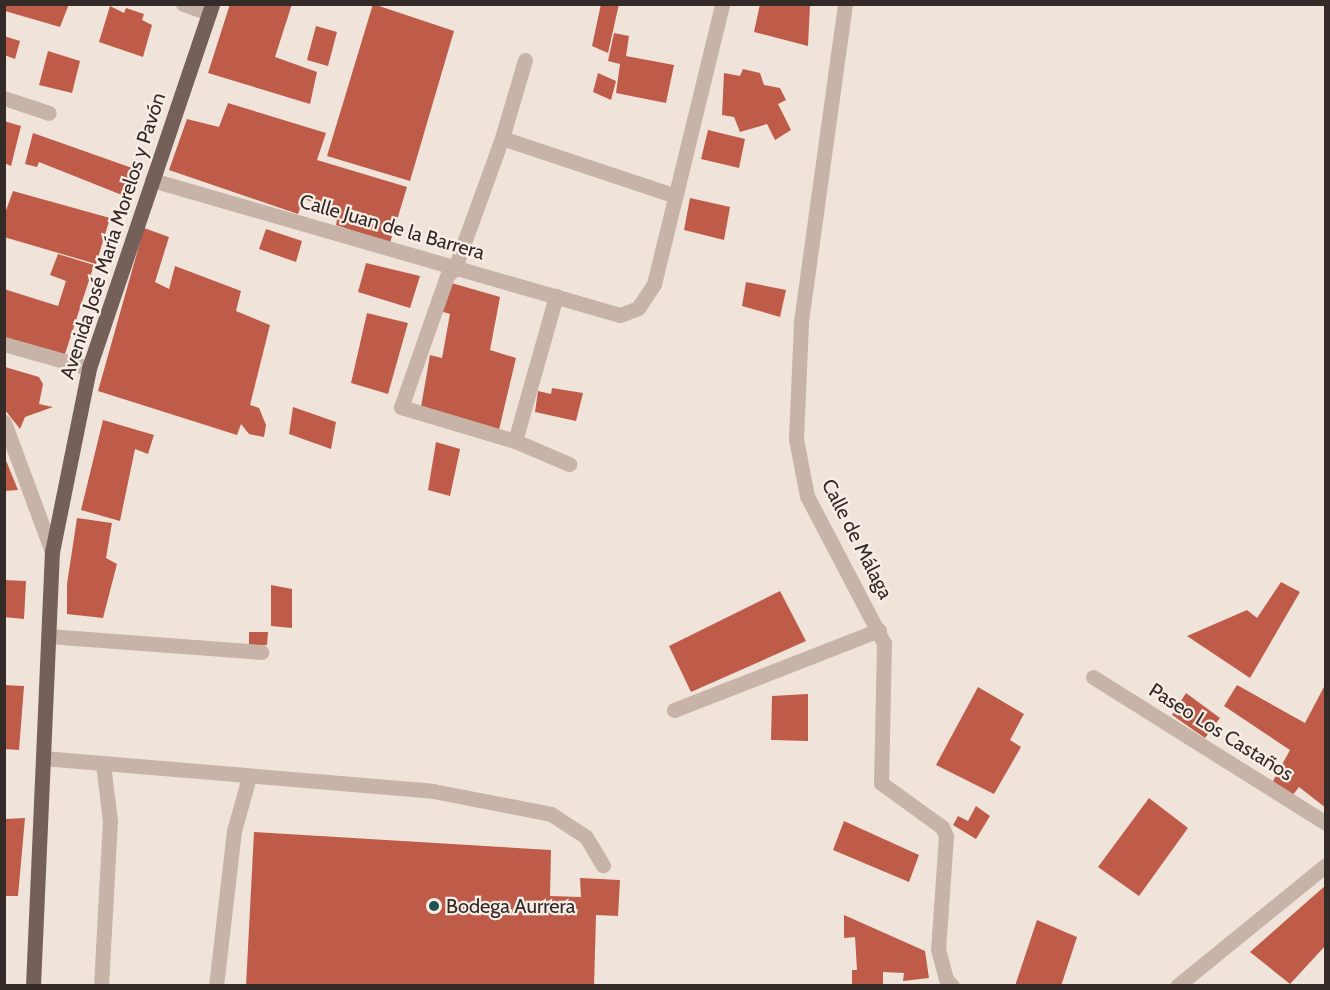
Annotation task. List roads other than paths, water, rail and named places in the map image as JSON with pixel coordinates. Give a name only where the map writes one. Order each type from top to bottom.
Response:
[{"type":"main road","name":"Avenida José María Morelos y Pavón","points":[[33,986],[52,552],[89,368],[210,9]]},
{"type":"street","points":[[183,4],[210,9]]},
{"type":"street","points":[[502,138],[676,196],[722,4]]},
{"type":"street","name":"Calle de Málaga","points":[[845,4],[801,323],[796,439],[807,496],[879,630],[886,658],[881,783],[942,828],[946,836],[938,949],[946,979],[952,986]]},
{"type":"street","points":[[525,60],[502,138],[455,267],[447,276],[401,407],[516,441],[569,464]]},
{"type":"street","points":[[4,98],[49,113]]},
{"type":"street","name":"Calle Juan de la Barrera","points":[[152,180],[620,315],[638,308],[654,284],[676,196]]},
{"type":"street","points":[[516,441],[556,296]]},
{"type":"street","points":[[4,344],[89,368]]},
{"type":"street","points":[[4,422],[52,552]]},
{"type":"street","points":[[674,710],[879,630]]},
{"type":"street","points":[[48,636],[261,652]]},
{"type":"street","name":"Paseo Los Castaños","points":[[1093,676],[1326,823]]},
{"type":"street","points":[[43,758],[433,791],[551,814],[586,837],[603,865]]},
{"type":"street","points":[[101,986],[110,821],[103,764]]},
{"type":"street","points":[[216,986],[234,831],[249,777]]},
{"type":"street","points":[[1177,986],[1326,865]]},
{"type":"place","name":"Bodega Aurrera","points":[[434,906]]}]
